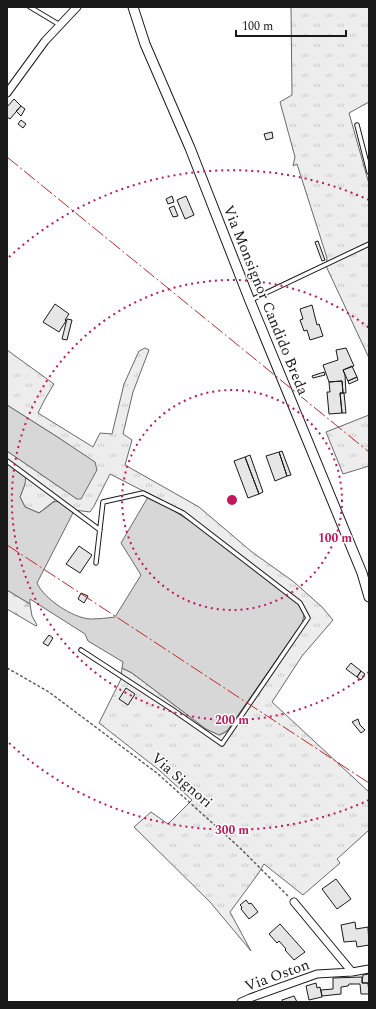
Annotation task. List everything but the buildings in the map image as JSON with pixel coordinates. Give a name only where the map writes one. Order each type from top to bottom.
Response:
[{"type":"main road","name":"Via Monsignor Candido Breda","points":[[134,9],[144,44],[190,148],[250,301],[362,573],[369,597]]},
{"type":"street","points":[[7,93],[46,41],[77,7]]},
{"type":"street","points":[[294,902],[352,972]]},
{"type":"street","name":"Via Oston","points":[[241,1002],[317,974],[352,972],[369,969]]},
{"type":"lane","points":[[30,7],[61,25]]},
{"type":"lane","points":[[357,125],[369,172]]},
{"type":"lane","points":[[250,301],[369,244]]},
{"type":"lane","points":[[7,461],[100,530]]},
{"type":"lane","points":[[81,650],[222,744],[308,618],[300,603],[183,513],[143,493],[103,502],[96,563]]},
{"type":"path","name":"Via Signori","points":[[7,668],[49,692],[157,773],[240,848],[294,902]]},
{"type":"green space","points":[[291,7],[369,7],[369,102],[349,113],[369,184],[369,358],[326,266],[327,258],[297,164],[293,166],[295,157],[280,102],[292,95]]},
{"type":"green space","points":[[145,348],[149,350],[133,392],[123,434],[132,440],[125,465],[199,507],[252,552],[294,582],[322,607],[333,620],[302,656],[272,702],[369,792],[369,830],[337,859],[340,863],[303,895],[264,864],[230,912],[251,951],[210,902],[134,827],[151,812],[168,824],[192,800],[159,770],[99,723],[121,679],[122,668],[132,673],[206,729],[220,735],[227,731],[302,623],[149,494],[110,474],[90,512],[74,510],[54,501],[39,513],[25,507],[20,497],[25,484],[10,464],[7,465],[7,451],[77,499],[94,462],[7,405],[7,350],[54,384],[38,413],[93,447],[100,433],[112,434],[124,384],[139,351]]},
{"type":"green space","points":[[369,415],[369,466],[343,474],[326,432]]},
{"type":"green space","points":[[7,590],[30,604],[32,616],[37,625],[36,626],[7,609]]},
{"type":"shaded area","points":[[7,405],[95,462],[97,470],[81,499],[77,499],[7,451]]},
{"type":"shaded area","points":[[10,464],[26,475],[25,484],[20,497],[25,507],[39,513],[53,503],[58,502],[74,511],[37,583],[52,601],[76,615],[90,619],[115,617],[141,575],[121,543],[148,497],[167,506],[203,530],[298,603],[304,615],[302,623],[227,731],[219,735],[206,729],[132,673],[122,668],[123,662],[88,641],[85,634],[30,599],[30,604],[7,590],[7,465]]},
{"type":"power","points":[[7,157],[369,452]]},
{"type":"power","points":[[7,545],[369,783]]}]
